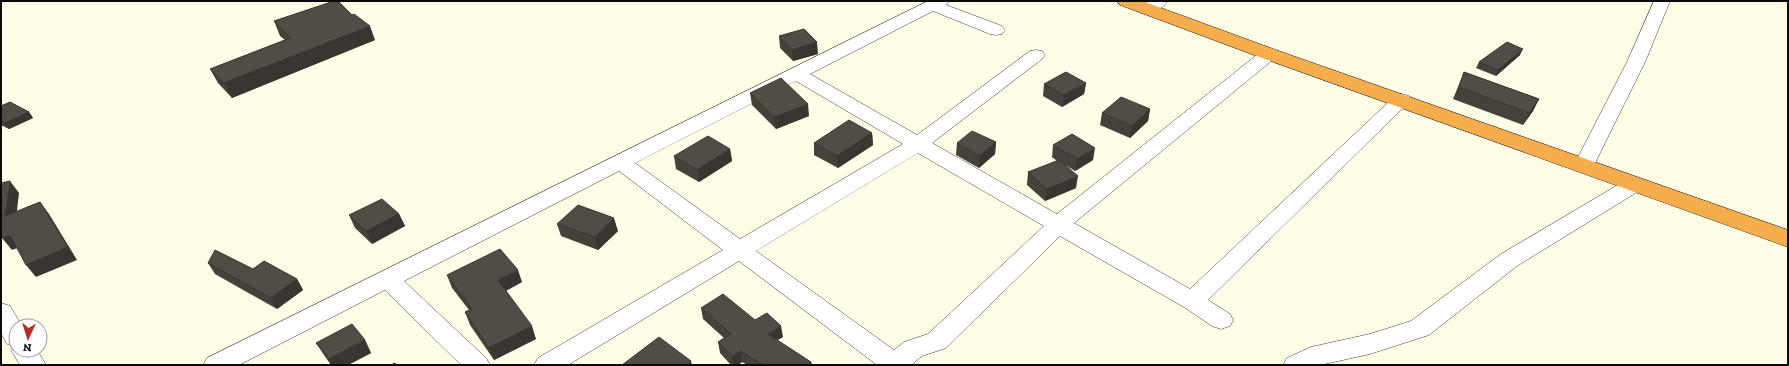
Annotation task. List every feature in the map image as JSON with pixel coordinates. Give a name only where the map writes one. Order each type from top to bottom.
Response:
[{"type":"highway","points":[[1126,1],[1153,5],[1269,54],[1402,100],[1788,239]]},
{"type":"street","points":[[1584,165],[1636,62],[1662,1]]},
{"type":"street","points":[[216,365],[937,3],[996,30]]},
{"type":"street","points":[[621,163],[894,365],[913,349],[937,341],[1058,225],[1269,54]]},
{"type":"street","points":[[547,365],[740,252],[918,144],[1036,55]]},
{"type":"street","points":[[796,74],[1192,301],[1221,320]]},
{"type":"street","points":[[1192,301],[1402,100]]},
{"type":"street","points":[[1296,365],[1320,354],[1370,344],[1420,328],[1509,260],[1635,184]]},
{"type":"street","points":[[388,279],[477,365]]},
{"type":"street","points":[[1,312],[8,324]]},
{"type":"building","points":[[338,1],[352,15],[354,14],[370,26],[224,83],[210,69],[290,38],[274,21]]},
{"type":"building","points":[[804,29],[817,42],[792,50],[779,36]]},
{"type":"building","points":[[1507,42],[1523,49],[1498,70],[1479,62]]},
{"type":"building","points":[[1066,72],[1086,83],[1064,95],[1044,84]]},
{"type":"building","points":[[1464,72],[1539,99],[1529,113],[1459,87]]},
{"type":"building","points":[[781,78],[808,104],[774,117],[750,93]]},
{"type":"building","points":[[1121,97],[1150,109],[1132,126],[1102,113]]},
{"type":"building","points":[[10,102],[29,112],[5,123],[1,121],[1,106]]},
{"type":"building","points":[[849,120],[872,133],[837,156],[814,143]]},
{"type":"building","points":[[972,131],[996,142],[980,156],[957,143]]},
{"type":"building","points":[[1072,134],[1095,148],[1077,159],[1053,145]]},
{"type":"building","points":[[708,136],[730,149],[697,170],[674,156]]},
{"type":"building","points":[[1059,160],[1078,176],[1047,189],[1028,172]]},
{"type":"building","points":[[10,181],[5,216],[40,202],[68,247],[26,265],[10,235],[2,238],[1,183]]},
{"type":"building","points":[[382,199],[399,214],[366,231],[349,215]]},
{"type":"building","points":[[578,205],[614,218],[595,237],[557,224]]},
{"type":"building","points":[[500,249],[518,270],[498,280],[532,326],[489,348],[465,312],[472,309],[447,275]]},
{"type":"building","points":[[215,250],[253,269],[264,261],[297,279],[271,298],[208,263]]},
{"type":"building","points":[[723,294],[755,320],[767,313],[781,326],[768,334],[811,362],[808,365],[763,365],[741,351],[732,356],[718,342],[731,334],[701,308]]},
{"type":"building","points":[[352,324],[365,340],[329,359],[316,343]]},
{"type":"building","points":[[659,337],[691,361],[686,365],[622,365]]}]
